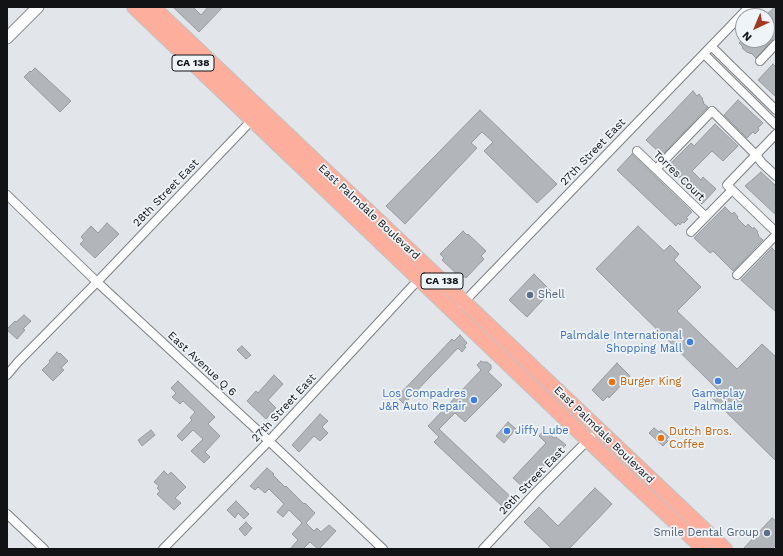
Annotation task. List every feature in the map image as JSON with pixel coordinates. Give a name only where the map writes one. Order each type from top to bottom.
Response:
[{"type":"highway","name":"East Palmdale Boulevard","points":[[134,7],[704,549]]},
{"type":"highway","name":"East Palmdale Boulevard","points":[[153,7],[725,549]]},
{"type":"street","points":[[7,38],[38,7]]},
{"type":"street","name":"27th Street East","points":[[454,312],[749,7]]},
{"type":"street","points":[[760,61],[776,44]]},
{"type":"street","points":[[711,46],[776,110]]},
{"type":"street","points":[[770,51],[776,57]]},
{"type":"street","points":[[704,54],[776,125]]},
{"type":"street","points":[[656,169],[712,111],[776,176]]},
{"type":"street","name":"28th Street East","points":[[7,375],[252,120]]},
{"type":"street","points":[[691,232],[706,217],[756,155],[776,134]]},
{"type":"street","name":"Torres Court","points":[[637,151],[706,217]]},
{"type":"street","points":[[730,188],[776,232]]},
{"type":"street","name":"East Avenue Q 6","points":[[7,195],[97,282],[383,549]]},
{"type":"street","points":[[737,275],[776,235]]},
{"type":"street","name":"27th Street East","points":[[163,549],[269,441],[419,279]]},
{"type":"street","name":"26th Street East","points":[[483,549],[537,491],[598,430]]},
{"type":"street","points":[[7,514],[44,549]]},
{"type":"building","points":[[173,7],[193,7],[201,15],[208,7],[223,7],[199,32]]},
{"type":"building","points":[[776,7],[775,37],[775,8]]},
{"type":"building","points":[[742,48],[765,48],[756,58],[751,53],[748,53]]},
{"type":"building","points":[[773,64],[776,67],[776,97],[758,80]]},
{"type":"building","points":[[35,68],[71,101],[60,112],[24,77]]},
{"type":"building","points":[[693,91],[697,96],[699,94],[703,99],[703,103],[708,107],[662,155],[646,140]]},
{"type":"building","points":[[738,100],[763,123],[755,134],[753,132],[747,138],[724,115]]},
{"type":"building","points":[[480,110],[557,184],[537,203],[484,151],[493,142],[482,132],[471,143],[477,148],[405,224],[386,206]]},
{"type":"building","points":[[715,124],[738,146],[723,161],[712,151],[692,171],[701,180],[703,177],[716,189],[702,204],[688,190],[691,187],[680,176],[679,178],[674,173],[674,169],[669,165],[691,143],[694,146]]},
{"type":"building","points":[[632,154],[692,212],[686,218],[688,219],[684,223],[682,222],[680,225],[678,223],[676,226],[617,170]]},
{"type":"building","points":[[761,172],[776,186],[776,215],[745,186]]},
{"type":"building","points":[[725,207],[732,214],[734,212],[738,217],[737,218],[746,227],[748,224],[753,229],[754,227],[758,232],[758,236],[763,240],[733,271],[713,251],[710,253],[694,238]]},
{"type":"building","points":[[107,223],[119,234],[95,258],[80,244],[84,240],[81,237],[91,226],[98,233]]},
{"type":"building","name":"Palmdale International Shopping Mall","points":[[638,226],[664,251],[670,245],[679,254],[674,260],[701,287],[677,311],[737,369],[762,344],[776,357],[776,461],[711,397],[718,390],[596,269]]},
{"type":"building","points":[[463,231],[486,251],[481,256],[484,259],[466,278],[462,275],[460,277],[442,260],[444,258],[440,254]]},
{"type":"building","points":[[772,248],[776,252],[776,312],[741,280]]},
{"type":"building","name":"Shell","points":[[534,274],[551,291],[527,317],[509,300]]},
{"type":"building","points":[[24,315],[31,321],[23,329],[25,330],[17,339],[7,329]]},
{"type":"building","points":[[460,335],[467,343],[462,352],[458,348],[404,404],[397,397],[452,339],[454,341]]},
{"type":"building","points":[[242,346],[251,355],[246,359],[237,350]]},
{"type":"building","points":[[57,352],[68,361],[61,368],[64,370],[53,381],[42,370]]},
{"type":"building","points":[[481,361],[487,362],[491,365],[491,369],[488,372],[502,385],[465,422],[455,413],[439,429],[513,499],[504,508],[434,442],[439,437],[428,426],[481,370],[477,365]]},
{"type":"building","name":"Burger King","points":[[617,363],[630,376],[609,398],[608,396],[603,401],[592,390]]},
{"type":"building","points":[[274,375],[283,384],[268,400],[276,408],[266,419],[247,401],[256,391],[258,393]]},
{"type":"building","points":[[178,381],[215,417],[208,424],[220,436],[205,452],[210,457],[204,463],[191,451],[203,439],[193,430],[182,441],[177,436],[192,420],[190,418],[195,412],[183,401],[180,404],[172,397],[176,393],[171,388]]},
{"type":"building","points":[[320,414],[328,421],[322,427],[328,433],[320,441],[314,436],[299,452],[292,445]]},
{"type":"building","name":"Jiffy Lube","points":[[508,422],[516,429],[504,443],[496,436]]},
{"type":"building","name":"Dutch Bros. Coffee","points":[[654,428],[659,432],[661,430],[669,437],[666,440],[668,441],[663,446],[649,433]]},
{"type":"building","points":[[151,430],[155,435],[142,446],[138,440]]},
{"type":"building","points":[[544,430],[566,445],[534,476],[535,478],[525,489],[513,478],[546,443],[539,436]]},
{"type":"building","points":[[267,468],[285,487],[286,486],[315,513],[306,523],[314,531],[317,528],[321,532],[329,525],[336,531],[319,549],[310,542],[303,549],[290,549],[298,540],[292,534],[302,523],[289,510],[283,517],[277,512],[284,504],[269,489],[265,493],[258,487],[255,490],[250,486]]},
{"type":"building","points":[[164,471],[168,475],[171,472],[186,487],[175,498],[181,503],[174,510],[157,494],[160,491],[157,488],[159,486],[154,482]]},
{"type":"building","points":[[595,488],[612,504],[569,549],[552,549],[524,522],[539,507],[558,526]]},
{"type":"building","points":[[236,501],[249,514],[244,519],[238,513],[235,518],[227,510]]},
{"type":"building","name":"Smile Dental Group","points":[[772,518],[776,521],[776,545],[772,549],[743,549]]},
{"type":"building","points":[[246,522],[252,528],[245,536],[239,529]]},
{"type":"place","name":"Shell","points":[[530,295]]},
{"type":"place","name":"Palmdale International Shopping Mall","points":[[690,342]]},
{"type":"place","name":"Gameplay Palmdale","points":[[718,381]]},
{"type":"place","name":"Burger King","points":[[612,382]]},
{"type":"place","name":"Los Compadres J&R Auto Repair","points":[[474,400]]},
{"type":"place","name":"Jiffy Lube","points":[[507,431]]},
{"type":"place","name":"Dutch Bros. Coffee","points":[[661,438]]},
{"type":"place","name":"Smile Dental Group","points":[[767,533]]}]
